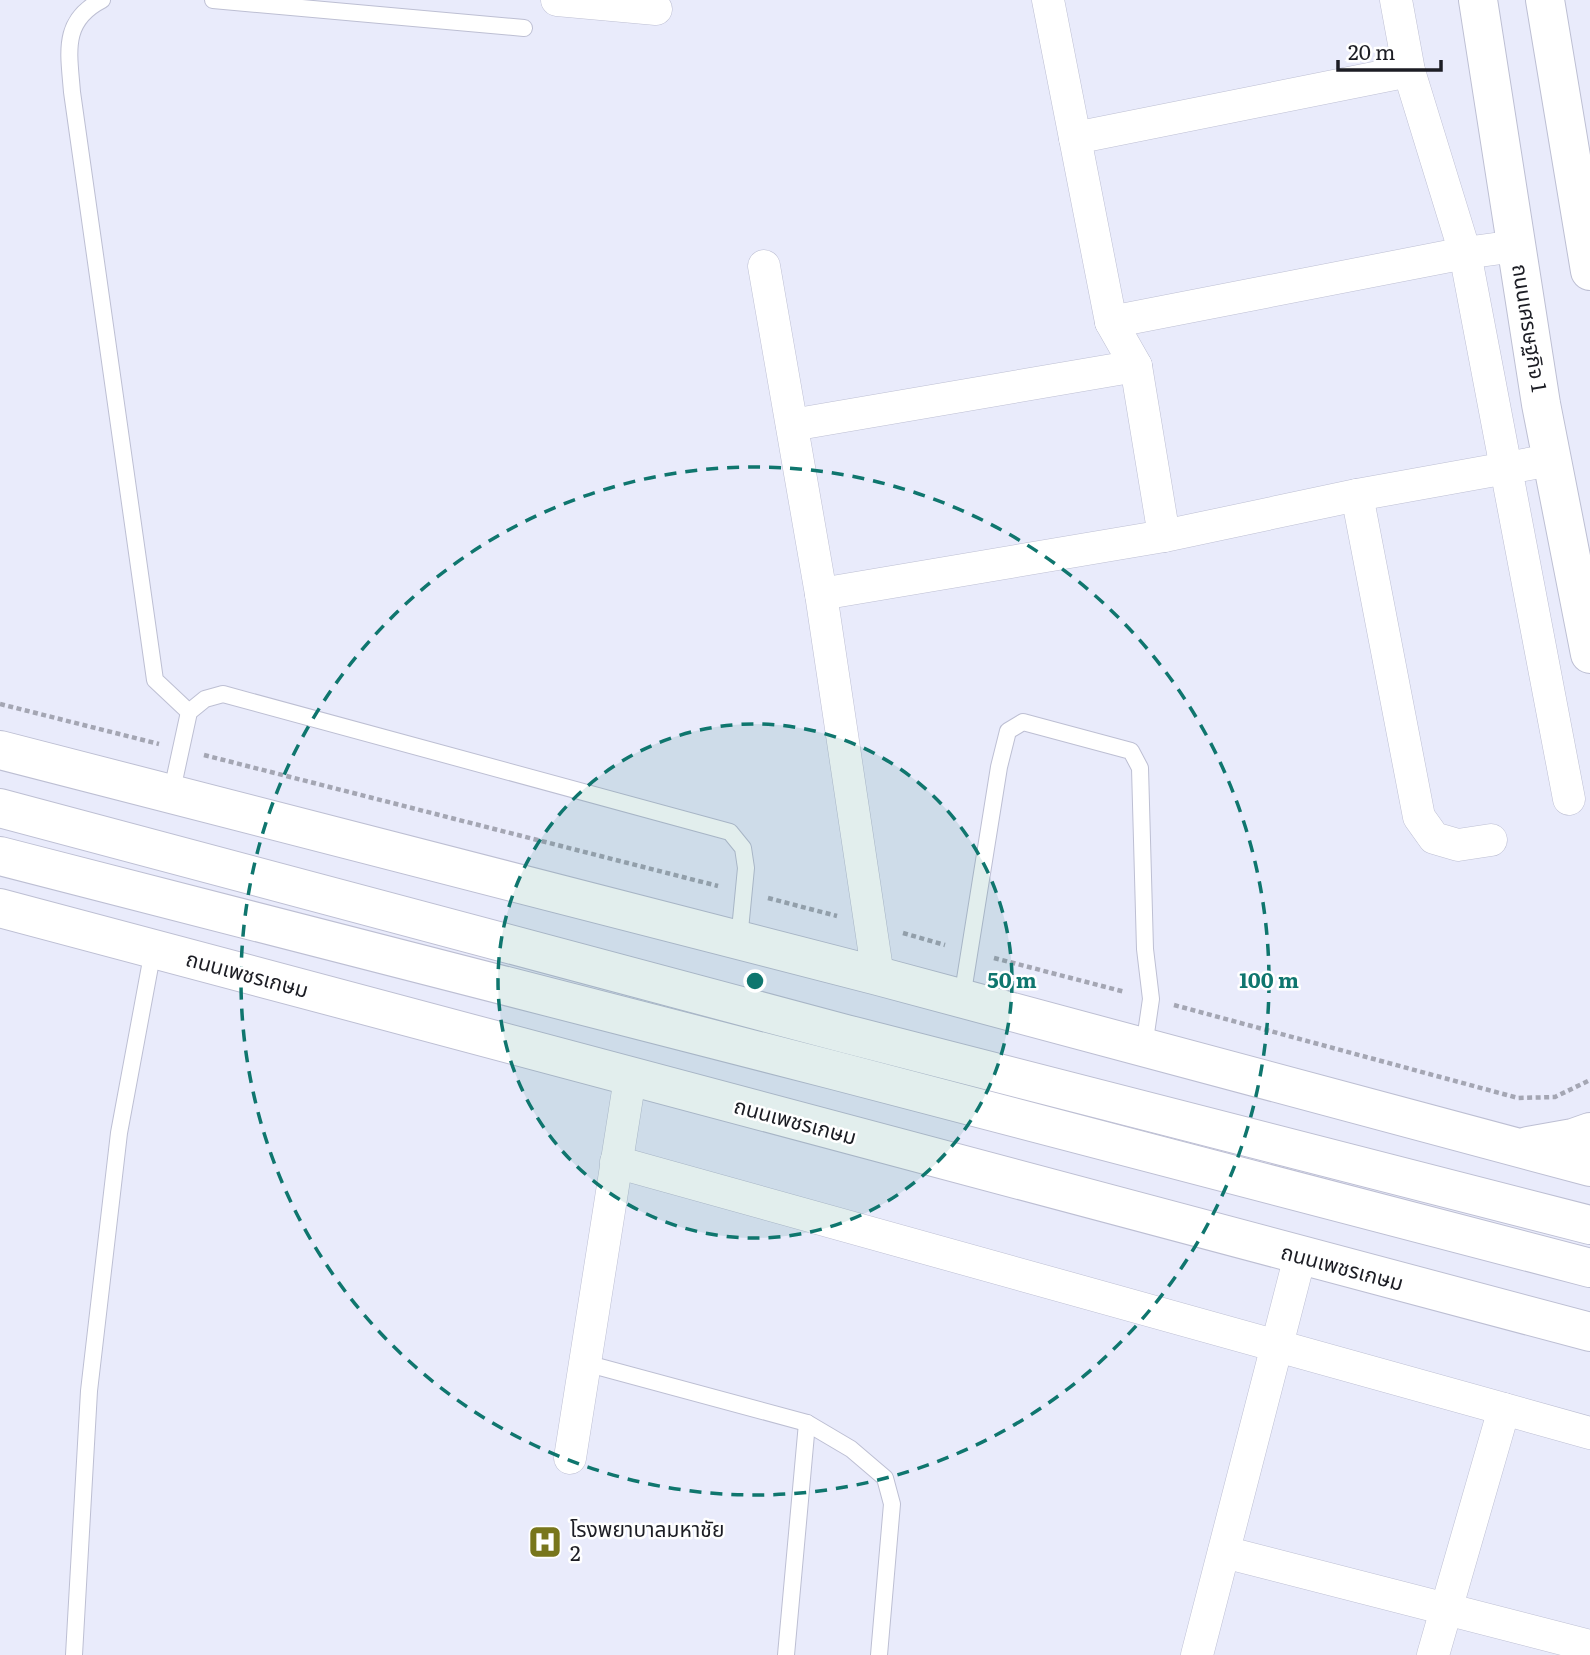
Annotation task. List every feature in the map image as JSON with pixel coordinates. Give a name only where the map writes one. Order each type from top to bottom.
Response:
[{"type":"main road","name":"ถนนเศรษฐกิจ 1","points":[[1478,0],[1552,460],[1590,654]]},
{"type":"main road","points":[[1545,0],[1590,271]]},
{"type":"main road","points":[[0,750],[962,998],[1590,1167]]},
{"type":"main road","points":[[0,808],[846,1034],[1590,1225]]},
{"type":"main road","points":[[0,856],[1590,1268]]},
{"type":"main road","name":"ถนนเพชรเกษม","points":[[0,908],[1590,1332]]},
{"type":"main road","points":[[1519,1147],[1573,1138],[1590,1132]]},
{"type":"street","points":[[557,0],[656,9]]},
{"type":"street","points":[[1048,0],[1111,322],[1136,366],[1164,536]]},
{"type":"street","points":[[1396,0],[1409,71],[1465,253],[1569,799]]},
{"type":"street","points":[[1075,138],[1409,71]]},
{"type":"street","points":[[1111,322],[1465,253],[1516,246]]},
{"type":"street","points":[[764,266],[821,594],[878,976]]},
{"type":"street","points":[[792,425],[1136,366]]},
{"type":"street","points":[[821,594],[1164,536],[1357,495],[1552,460]]},
{"type":"street","points":[[1357,495],[1419,817],[1434,838],[1458,845],[1491,840]]},
{"type":"street","points":[[570,1458],[630,1078]]},
{"type":"street","points":[[616,1162],[1590,1433]]},
{"type":"street","points":[[1197,1655],[1300,1256]]},
{"type":"street","points":[[1433,1655],[1504,1409]]},
{"type":"street","points":[[1224,1552],[1590,1646]]},
{"type":"lane","points":[[102,0],[91,6],[74,23],[68,47],[72,92],[155,680],[190,712]]},
{"type":"lane","points":[[213,0],[524,28]]},
{"type":"lane","points":[[171,795],[190,712],[205,699],[223,694],[730,832],[743,848],[746,868],[739,940]]},
{"type":"lane","points":[[962,998],[999,767],[1008,731],[1023,722],[1131,751],[1140,768],[1144,949],[1151,999],[1144,1047]]},
{"type":"lane","points":[[74,1655],[89,1391],[119,1133],[153,950]]},
{"type":"lane","points":[[585,1363],[807,1423],[851,1448],[885,1478],[892,1504],[878,1655]]},
{"type":"lane","points":[[786,1655],[807,1423]]},
{"type":"path","points":[[1518,1098],[1555,1097],[1590,1080]]},
{"type":"place","name":"โรงพยาบาลมหาชัย 2","points":[[545,1542]]}]
